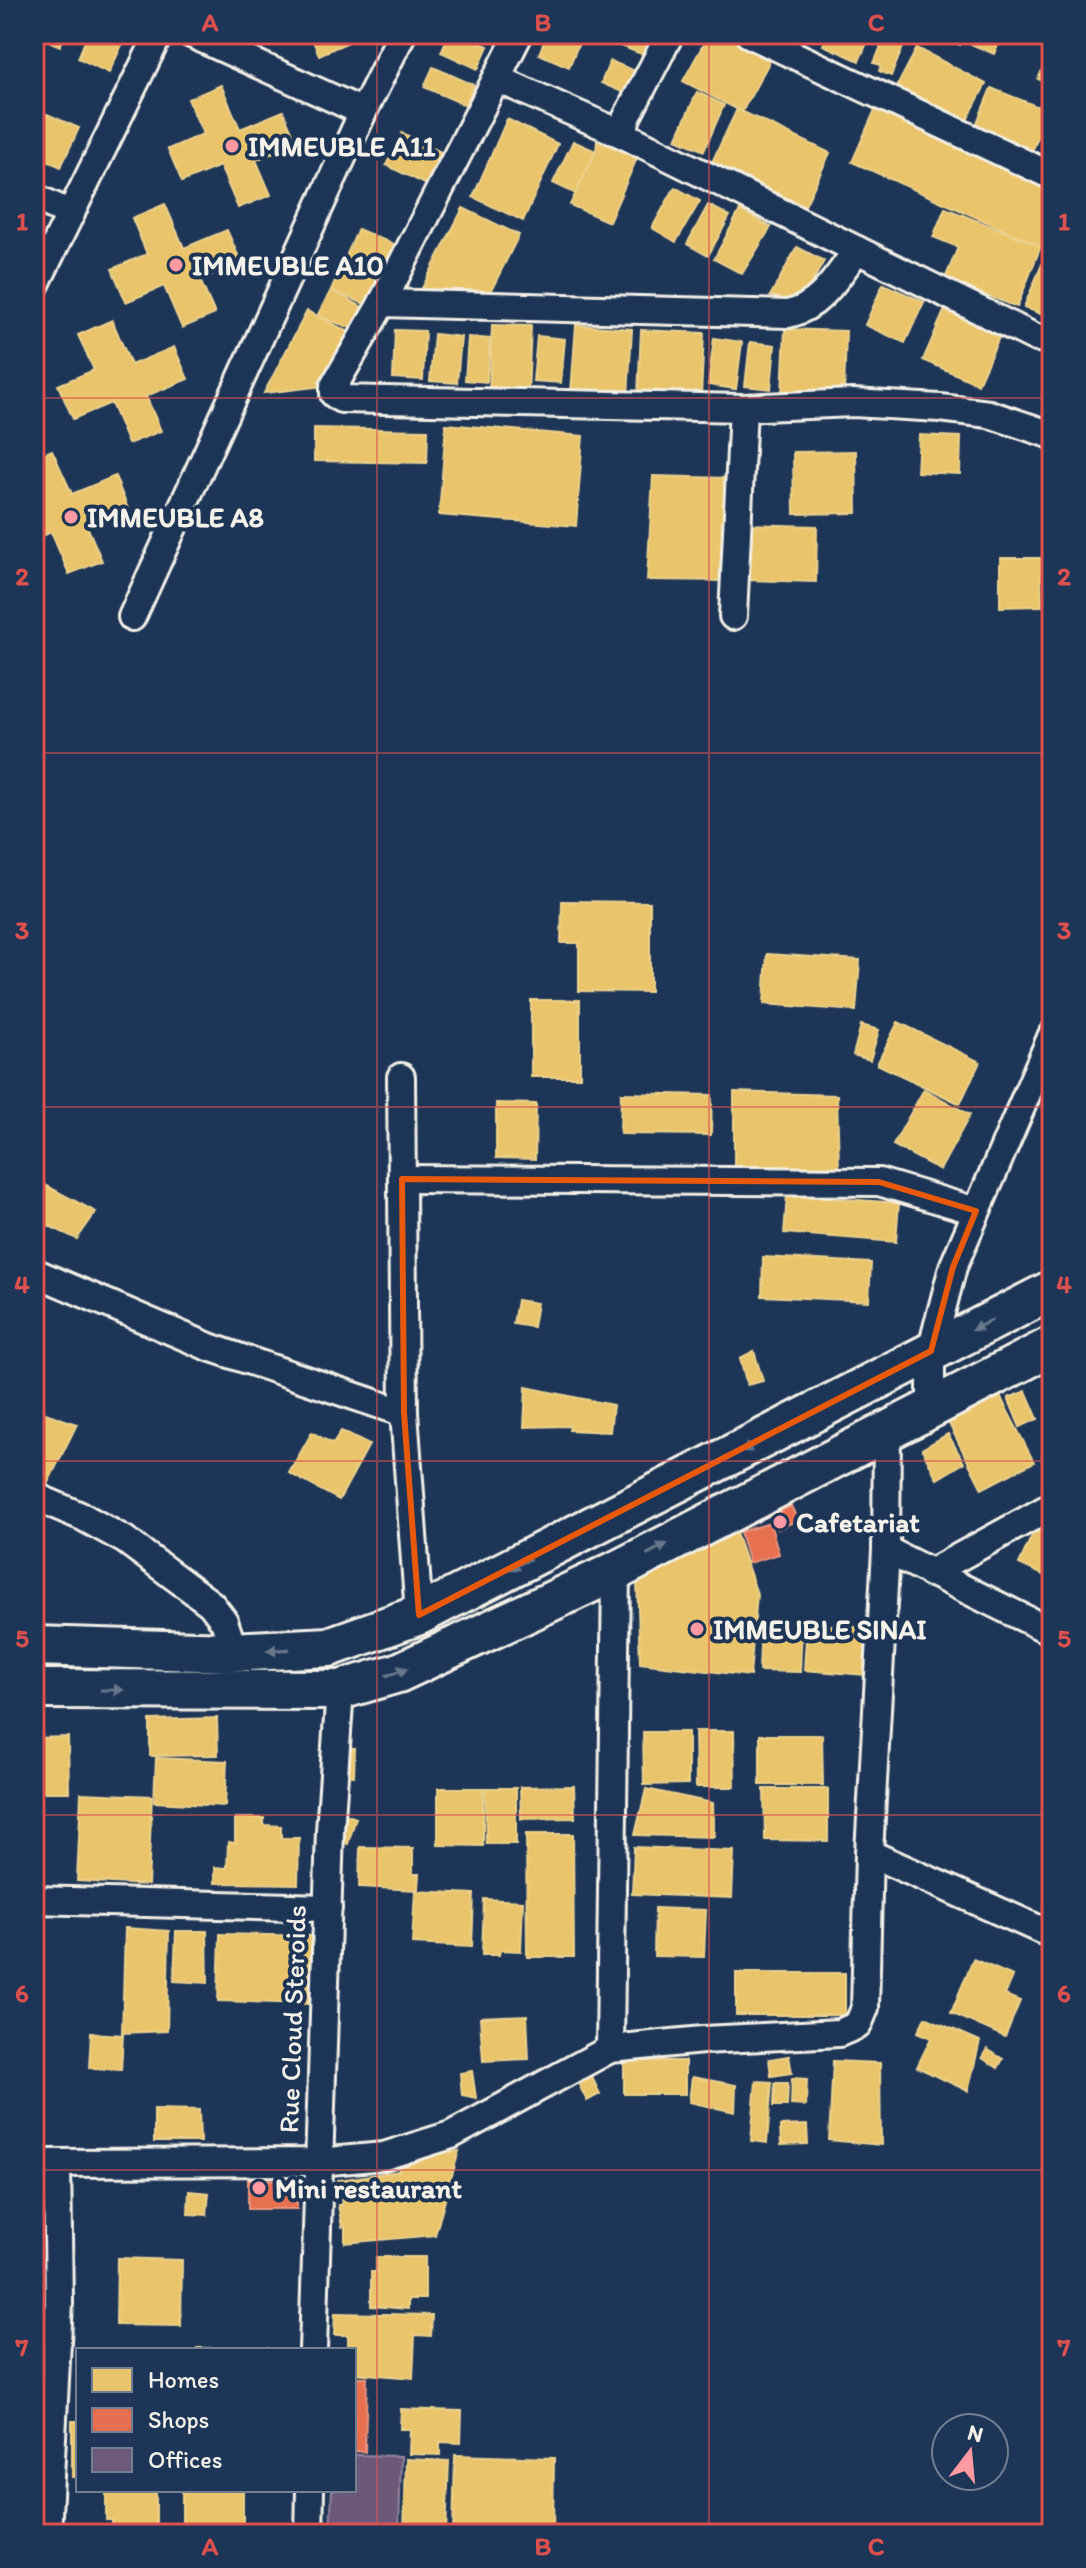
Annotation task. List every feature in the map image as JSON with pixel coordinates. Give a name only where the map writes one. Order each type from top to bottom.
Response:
[{"type":"main road","points":[[34,1646],[230,1652],[329,1647],[419,1615],[1052,1290]]},
{"type":"main road","points":[[34,1689],[340,1690],[398,1673],[616,1571],[1052,1346]]},
{"type":"street","points":[[34,288],[159,34]]},
{"type":"street","points":[[191,34],[363,112]]},
{"type":"street","points":[[132,617],[363,112],[402,34]]},
{"type":"street","points":[[519,34],[382,303],[334,386],[334,394],[341,399],[743,408],[853,403],[989,414],[1052,435]]},
{"type":"street","points":[[624,135],[626,119],[670,34]]},
{"type":"street","points":[[749,34],[1052,176]]},
{"type":"street","points":[[498,79],[624,135],[1036,338],[1052,339]]},
{"type":"street","points":[[34,197],[71,214]]},
{"type":"street","points":[[382,303],[788,314],[803,311],[816,302],[857,250]]},
{"type":"street","points":[[733,616],[743,408]]},
{"type":"street","points":[[931,1407],[931,1351],[953,1267],[1052,1035]]},
{"type":"street","points":[[401,1077],[404,1413],[419,1615]]},
{"type":"street","points":[[402,1179],[879,1182],[976,1211]]},
{"type":"street","points":[[34,1272],[209,1347],[404,1413]]},
{"type":"street","points":[[47,2534],[43,2432],[59,2303],[45,2164],[319,2162],[384,2156],[451,2135],[610,2049],[703,2040],[839,2033],[858,2025],[865,2008],[869,1853],[886,1550],[887,1429]]},
{"type":"street","points":[[34,1496],[83,1517],[125,1540],[211,1604],[224,1621],[233,1648],[230,1652]]},
{"type":"street","points":[[930,1573],[1052,1506]]},
{"type":"street","points":[[886,1550],[1052,1632]]},
{"type":"street","points":[[610,2049],[616,1571]]},
{"type":"street","name":"Rue Cloud Steroids","points":[[313,2348],[328,1908],[340,1690]]},
{"type":"street","points":[[869,1853],[1052,1935]]},
{"type":"street","points":[[34,1900],[328,1908]]},
{"type":"street","points":[[309,2534],[310,2492]]},
{"type":"highlighted area","points":[[402,1179],[879,1182],[976,1211],[953,1267],[931,1351],[419,1615],[404,1413]]},
{"type":"building: Homes","points":[[34,34],[66,34],[60,46]]},
{"type":"building: Homes","points":[[88,34],[127,34],[109,73],[78,58]]},
{"type":"building: Homes","points":[[310,34],[348,34],[351,41],[319,55]]},
{"type":"building: Homes","points":[[449,34],[461,34],[488,46],[478,69],[441,52]]},
{"type":"building: Homes","points":[[547,34],[558,34],[579,43],[569,67],[539,54]]},
{"type":"building: Homes","points":[[625,34],[655,34],[647,56],[620,46]]},
{"type":"building: Homes","points":[[709,34],[723,34],[771,59],[742,112],[683,81]]},
{"type":"building: Homes","points":[[828,34],[871,34],[859,61],[823,45]]},
{"type":"building: Homes","points":[[937,34],[965,34],[960,45]]},
{"type":"building: Homes","points":[[975,34],[1003,34],[994,54],[971,44]]},
{"type":"building: Homes","points":[[884,39],[903,47],[891,76],[879,71],[881,65],[874,63]]},
{"type":"building: Homes","points":[[917,48],[986,84],[965,124],[896,88]]},
{"type":"building: Homes","points":[[1052,48],[1052,85],[1038,79]]},
{"type":"building: Homes","points":[[610,61],[638,72],[629,95],[601,83]]},
{"type":"building: Homes","points":[[433,67],[474,85],[465,105],[424,87]]},
{"type":"building: Homes","name":"IMMEUBLE A11","points":[[221,85],[240,129],[283,111],[297,143],[256,160],[271,195],[238,208],[220,166],[182,182],[168,149],[203,134],[188,99]]},
{"type":"building: Homes","points":[[991,88],[1049,111],[1031,154],[974,130]]},
{"type":"building: Homes","points":[[697,92],[724,105],[704,151],[676,139]]},
{"type":"building: Homes","points":[[877,105],[1052,183],[1052,251],[852,162]]},
{"type":"building: Homes","points":[[737,109],[830,153],[805,206],[712,162]]},
{"type":"building: Homes","points":[[47,114],[79,128],[61,167],[34,155],[34,142]]},
{"type":"building: Homes","points":[[507,119],[558,144],[523,221],[473,197]]},
{"type":"building: Homes","points":[[402,133],[447,155],[431,187],[386,165]]},
{"type":"building: Homes","points":[[573,141],[596,151],[576,194],[553,183]]},
{"type":"building: Homes","points":[[597,141],[637,158],[609,222],[570,205],[596,151]]},
{"type":"building: Homes","points":[[675,187],[700,201],[676,242],[652,228]]},
{"type":"building: Homes","name":"IMMEUBLE A10","points":[[165,204],[184,248],[227,230],[241,262],[200,280],[215,314],[182,328],[164,286],[126,302],[112,269],[147,254],[132,218]]},
{"type":"building: Homes","points":[[708,205],[730,216],[708,256],[687,244]]},
{"type":"building: Homes","points":[[463,208],[519,235],[488,297],[420,292]]},
{"type":"building: Homes","points":[[945,208],[1041,246],[1017,307],[945,279],[958,247],[933,237]]},
{"type":"building: Homes","points":[[740,210],[771,227],[742,274],[714,259]]},
{"type":"building: Homes","points":[[358,229],[405,249],[374,308],[331,290]]},
{"type":"building: Homes","points":[[797,247],[824,261],[800,304],[770,296]]},
{"type":"building: Homes","points":[[1045,257],[1052,260],[1052,319],[1024,307]]},
{"type":"building: Homes","points":[[883,284],[924,302],[905,343],[865,325]]},
{"type":"building: Homes","points":[[331,290],[373,313],[363,332],[317,316]]},
{"type":"building: Homes","points":[[945,309],[1001,333],[978,384],[923,360]]},
{"type":"building: Homes","points":[[307,311],[359,337],[332,385],[264,393]]},
{"type":"building: Homes","points":[[112,320],[131,365],[174,347],[188,379],[146,396],[161,431],[128,444],[111,403],[73,419],[58,385],[94,370],[78,335]]},
{"type":"building: Homes","points":[[492,325],[531,326],[528,396],[489,394]]},
{"type":"building: Homes","points":[[576,325],[632,329],[628,396],[571,392]]},
{"type":"building: Homes","points":[[785,329],[846,331],[844,396],[782,394]]},
{"type":"building: Homes","points":[[395,330],[425,331],[423,380],[393,378]]},
{"type":"building: Homes","points":[[641,330],[704,333],[701,397],[638,394]]},
{"type":"building: Homes","points":[[434,334],[461,337],[457,383],[430,381]]},
{"type":"building: Homes","points":[[537,336],[565,339],[561,383],[533,381]]},
{"type":"building: Homes","points":[[468,337],[490,339],[487,382],[465,380]]},
{"type":"building: Homes","points":[[714,338],[742,342],[736,389],[708,385]]},
{"type":"building: Homes","points":[[750,342],[775,345],[771,389],[745,386]]},
{"type":"building: Homes","points":[[446,424],[583,436],[576,526],[439,515]]},
{"type":"building: Homes","points":[[314,428],[428,430],[427,463],[314,461]]},
{"type":"building: Homes","points":[[919,435],[961,437],[960,474],[917,472]]},
{"type":"building: Homes","name":"IMMEUBLE A8","points":[[52,450],[72,494],[115,476],[128,509],[87,526],[102,561],[69,574],[51,532],[34,540],[34,458]]},
{"type":"building: Homes","points":[[856,451],[857,513],[794,514],[793,452]]},
{"type":"building: Homes","points":[[653,476],[728,478],[731,581],[647,580]]},
{"type":"building: Homes","points":[[741,524],[817,526],[816,582],[740,580]]},
{"type":"building: Homes","points":[[1000,558],[1041,558],[1042,606],[1000,607]]},
{"type":"building: Homes","points":[[562,901],[650,902],[650,992],[579,991],[579,943],[561,943]]},
{"type":"building: Homes","points":[[767,954],[860,960],[856,1011],[764,1004]]},
{"type":"building: Homes","points":[[531,1000],[580,1000],[580,1077],[531,1077]]},
{"type":"building: Homes","points":[[898,1022],[980,1062],[960,1104],[877,1064]]},
{"type":"building: Homes","points":[[861,1025],[879,1030],[870,1060],[853,1055]]},
{"type":"building: Homes","points":[[924,1089],[970,1115],[940,1170],[893,1145]]},
{"type":"building: Homes","points":[[734,1092],[837,1095],[839,1169],[734,1166]]},
{"type":"building: Homes","points":[[621,1093],[712,1095],[711,1135],[620,1134]]},
{"type":"building: Homes","points":[[496,1103],[536,1104],[535,1159],[496,1158]]},
{"type":"building: Homes","points":[[34,1179],[96,1212],[77,1239],[34,1219]]},
{"type":"building: Homes","points":[[787,1195],[899,1203],[896,1242],[784,1233]]},
{"type":"building: Homes","points":[[1052,1231],[1052,1251],[1044,1236]]},
{"type":"building: Homes","points":[[763,1257],[871,1263],[869,1301],[762,1296]]},
{"type":"building: Homes","points":[[34,1284],[42,1288],[34,1306]]},
{"type":"building: Homes","points":[[517,1300],[537,1303],[533,1327],[513,1324]]},
{"type":"building: Homes","points":[[754,1351],[763,1381],[747,1385],[740,1358]]},
{"type":"building: Homes","points":[[526,1387],[613,1405],[610,1432],[569,1430],[570,1426],[524,1427]]},
{"type":"building: Homes","points":[[1026,1391],[1038,1419],[1020,1427],[1008,1398]]},
{"type":"building: Homes","points":[[1000,1396],[1034,1462],[982,1489],[948,1422]]},
{"type":"building: Homes","points":[[34,1409],[77,1424],[47,1485],[34,1480]]},
{"type":"building: Homes","points":[[341,1431],[369,1445],[339,1500],[289,1473],[312,1432],[333,1444]]},
{"type":"building: Homes","points":[[948,1434],[964,1463],[937,1479],[922,1449]]},
{"type":"building: Homes","points":[[1038,1522],[1052,1529],[1052,1579],[1019,1564]]},
{"type":"building: Homes","name":"IMMEUBLE SINAI","points":[[736,1533],[757,1594],[750,1676],[640,1663],[637,1582]]},
{"type":"building: Homes","points":[[761,1623],[802,1625],[800,1672],[759,1671]]},
{"type":"building: Homes","points":[[807,1623],[869,1628],[866,1675],[804,1670]]},
{"type":"building: Homes","points":[[217,1718],[218,1755],[150,1756],[150,1720]]},
{"type":"building: Homes","points":[[695,1731],[734,1731],[735,1787],[696,1787]]},
{"type":"building: Homes","points":[[643,1732],[688,1732],[688,1784],[644,1785]]},
{"type":"building: Homes","points":[[760,1735],[822,1735],[823,1785],[760,1785]]},
{"type":"building: Homes","points":[[68,1737],[69,1792],[34,1792],[34,1738]]},
{"type":"building: Homes","points":[[340,1748],[355,1749],[354,1776],[338,1775]]},
{"type":"building: Homes","points":[[156,1758],[227,1761],[225,1806],[154,1802]]},
{"type":"building: Homes","points":[[574,1786],[575,1818],[521,1819],[520,1787]]},
{"type":"building: Homes","points":[[438,1788],[483,1788],[483,1846],[438,1845]]},
{"type":"building: Homes","points":[[485,1788],[516,1788],[516,1844],[486,1844]]},
{"type":"building: Homes","points":[[646,1789],[713,1803],[714,1837],[635,1835]]},
{"type":"building: Homes","points":[[764,1789],[828,1789],[828,1841],[765,1840]]},
{"type":"building: Homes","points":[[81,1793],[152,1796],[148,1885],[77,1881]]},
{"type":"building: Homes","points":[[341,1813],[356,1818],[348,1844],[334,1839]]},
{"type":"building: Homes","points":[[235,1818],[264,1818],[264,1825],[281,1826],[281,1838],[299,1838],[298,1884],[215,1883],[215,1867],[227,1868],[228,1842],[235,1843]]},
{"type":"building: Homes","points":[[526,1834],[573,1834],[574,1957],[527,1957]]},
{"type":"building: Homes","points":[[360,1847],[413,1848],[413,1874],[419,1874],[418,1890],[359,1887]]},
{"type":"building: Homes","points":[[634,1847],[734,1851],[732,1898],[632,1894]]},
{"type":"building: Homes","points":[[415,1891],[474,1894],[472,1947],[412,1944]]},
{"type":"building: Homes","points":[[484,1899],[523,1901],[521,1951],[500,1950],[499,1955],[482,1955]]},
{"type":"building: Homes","points":[[655,1908],[706,1910],[704,1957],[654,1956]]},
{"type":"building: Homes","points":[[125,1928],[169,1931],[167,2031],[122,2033]]},
{"type":"building: Homes","points":[[176,1931],[207,1931],[208,1983],[174,1981]]},
{"type":"building: Homes","points":[[220,1934],[314,1936],[309,2004],[218,2001]]},
{"type":"building: Homes","points":[[973,1959],[1013,1976],[1005,1995],[1020,2001],[1005,2037],[951,2013]]},
{"type":"building: Homes","points":[[736,1973],[845,1973],[845,2015],[736,2015]]},
{"type":"building: Homes","points":[[527,2015],[529,2059],[483,2061],[480,2017]]},
{"type":"building: Homes","points":[[925,2017],[980,2041],[968,2091],[917,2067],[931,2038],[918,2032]]},
{"type":"building: Homes","points":[[91,2033],[123,2035],[121,2070],[89,2068]]},
{"type":"building: Homes","points":[[987,2049],[1003,2059],[998,2068],[982,2058]]},
{"type":"building: Homes","points":[[789,2056],[792,2073],[771,2076],[769,2059]]},
{"type":"building: Homes","points":[[624,2061],[685,2061],[685,2094],[624,2094]]},
{"type":"building: Homes","points":[[833,2061],[880,2063],[881,2145],[829,2140]]},
{"type":"building: Homes","points":[[472,2071],[476,2098],[462,2095],[460,2073]]},
{"type":"building: Homes","points":[[590,2073],[600,2094],[587,2101],[576,2079]]},
{"type":"building: Homes","points":[[692,2077],[736,2085],[735,2112],[689,2102]]},
{"type":"building: Homes","points":[[792,2078],[807,2079],[806,2106],[791,2105]]},
{"type":"building: Homes","points":[[756,2081],[772,2082],[767,2143],[751,2141]]},
{"type":"building: Homes","points":[[775,2083],[788,2083],[787,2106],[774,2106]]},
{"type":"building: Homes","points":[[154,2109],[199,2110],[200,2142],[154,2142]]},
{"type":"building: Homes","points":[[807,2125],[808,2144],[781,2145],[780,2126]]},
{"type":"building: Homes","points":[[459,2151],[435,2235],[345,2243],[345,2226],[342,2227],[338,2205],[342,2205],[338,2180],[399,2171],[397,2160]]},
{"type":"building: Homes","points":[[189,2191],[209,2193],[207,2215],[188,2214]]},
{"type":"building: Homes","points":[[376,2257],[425,2257],[425,2299],[408,2299],[408,2309],[371,2306],[371,2272],[376,2272]]},
{"type":"building: Homes","points":[[117,2258],[182,2260],[181,2326],[116,2325]]},
{"type":"building: Homes","points":[[335,2313],[432,2315],[431,2336],[415,2335],[413,2378],[356,2373],[356,2348],[348,2348],[348,2335],[334,2335]]},
{"type":"building: Homes","points":[[401,2409],[462,2411],[461,2443],[440,2442],[440,2455],[409,2454],[410,2429],[400,2429]]},
{"type":"building: Homes","points":[[72,2421],[76,2421],[76,2477],[72,2477]]},
{"type":"building: Homes","points":[[455,2455],[554,2458],[553,2534],[453,2534]]},
{"type":"building: Homes","points":[[406,2459],[449,2461],[446,2534],[404,2534]]},
{"type":"building: Homes","points":[[106,2492],[156,2492],[156,2534],[112,2534],[112,2520],[106,2520]]},
{"type":"building: Homes","points":[[182,2492],[243,2492],[243,2524],[238,2524],[238,2534],[182,2534]]},
{"type":"building: Shops","points":[[791,1506],[798,1520],[778,1529],[771,1516]]},
{"type":"building: Shops","points":[[770,1523],[779,1554],[749,1563],[740,1532]]},
{"type":"building: Shops","points":[[248,2179],[297,2180],[297,2209],[248,2209]]},
{"type":"building: Shops","points":[[356,2377],[367,2377],[365,2452],[356,2451]]},
{"type":"building: Offices","points":[[356,2455],[401,2456],[399,2532],[330,2530],[332,2492],[356,2492]]},
{"type":"place","name":"IMMEUBLE A11","points":[[232,146]]},
{"type":"place","name":"IMMEUBLE A10","points":[[176,265]]},
{"type":"place","name":"IMMEUBLE A8","points":[[71,517]]},
{"type":"place","name":"Cafetariat","points":[[780,1522]]},
{"type":"place","name":"IMMEUBLE SINAI","points":[[697,1629]]},
{"type":"place","name":"Mini restaurant","points":[[259,2188]]}]
